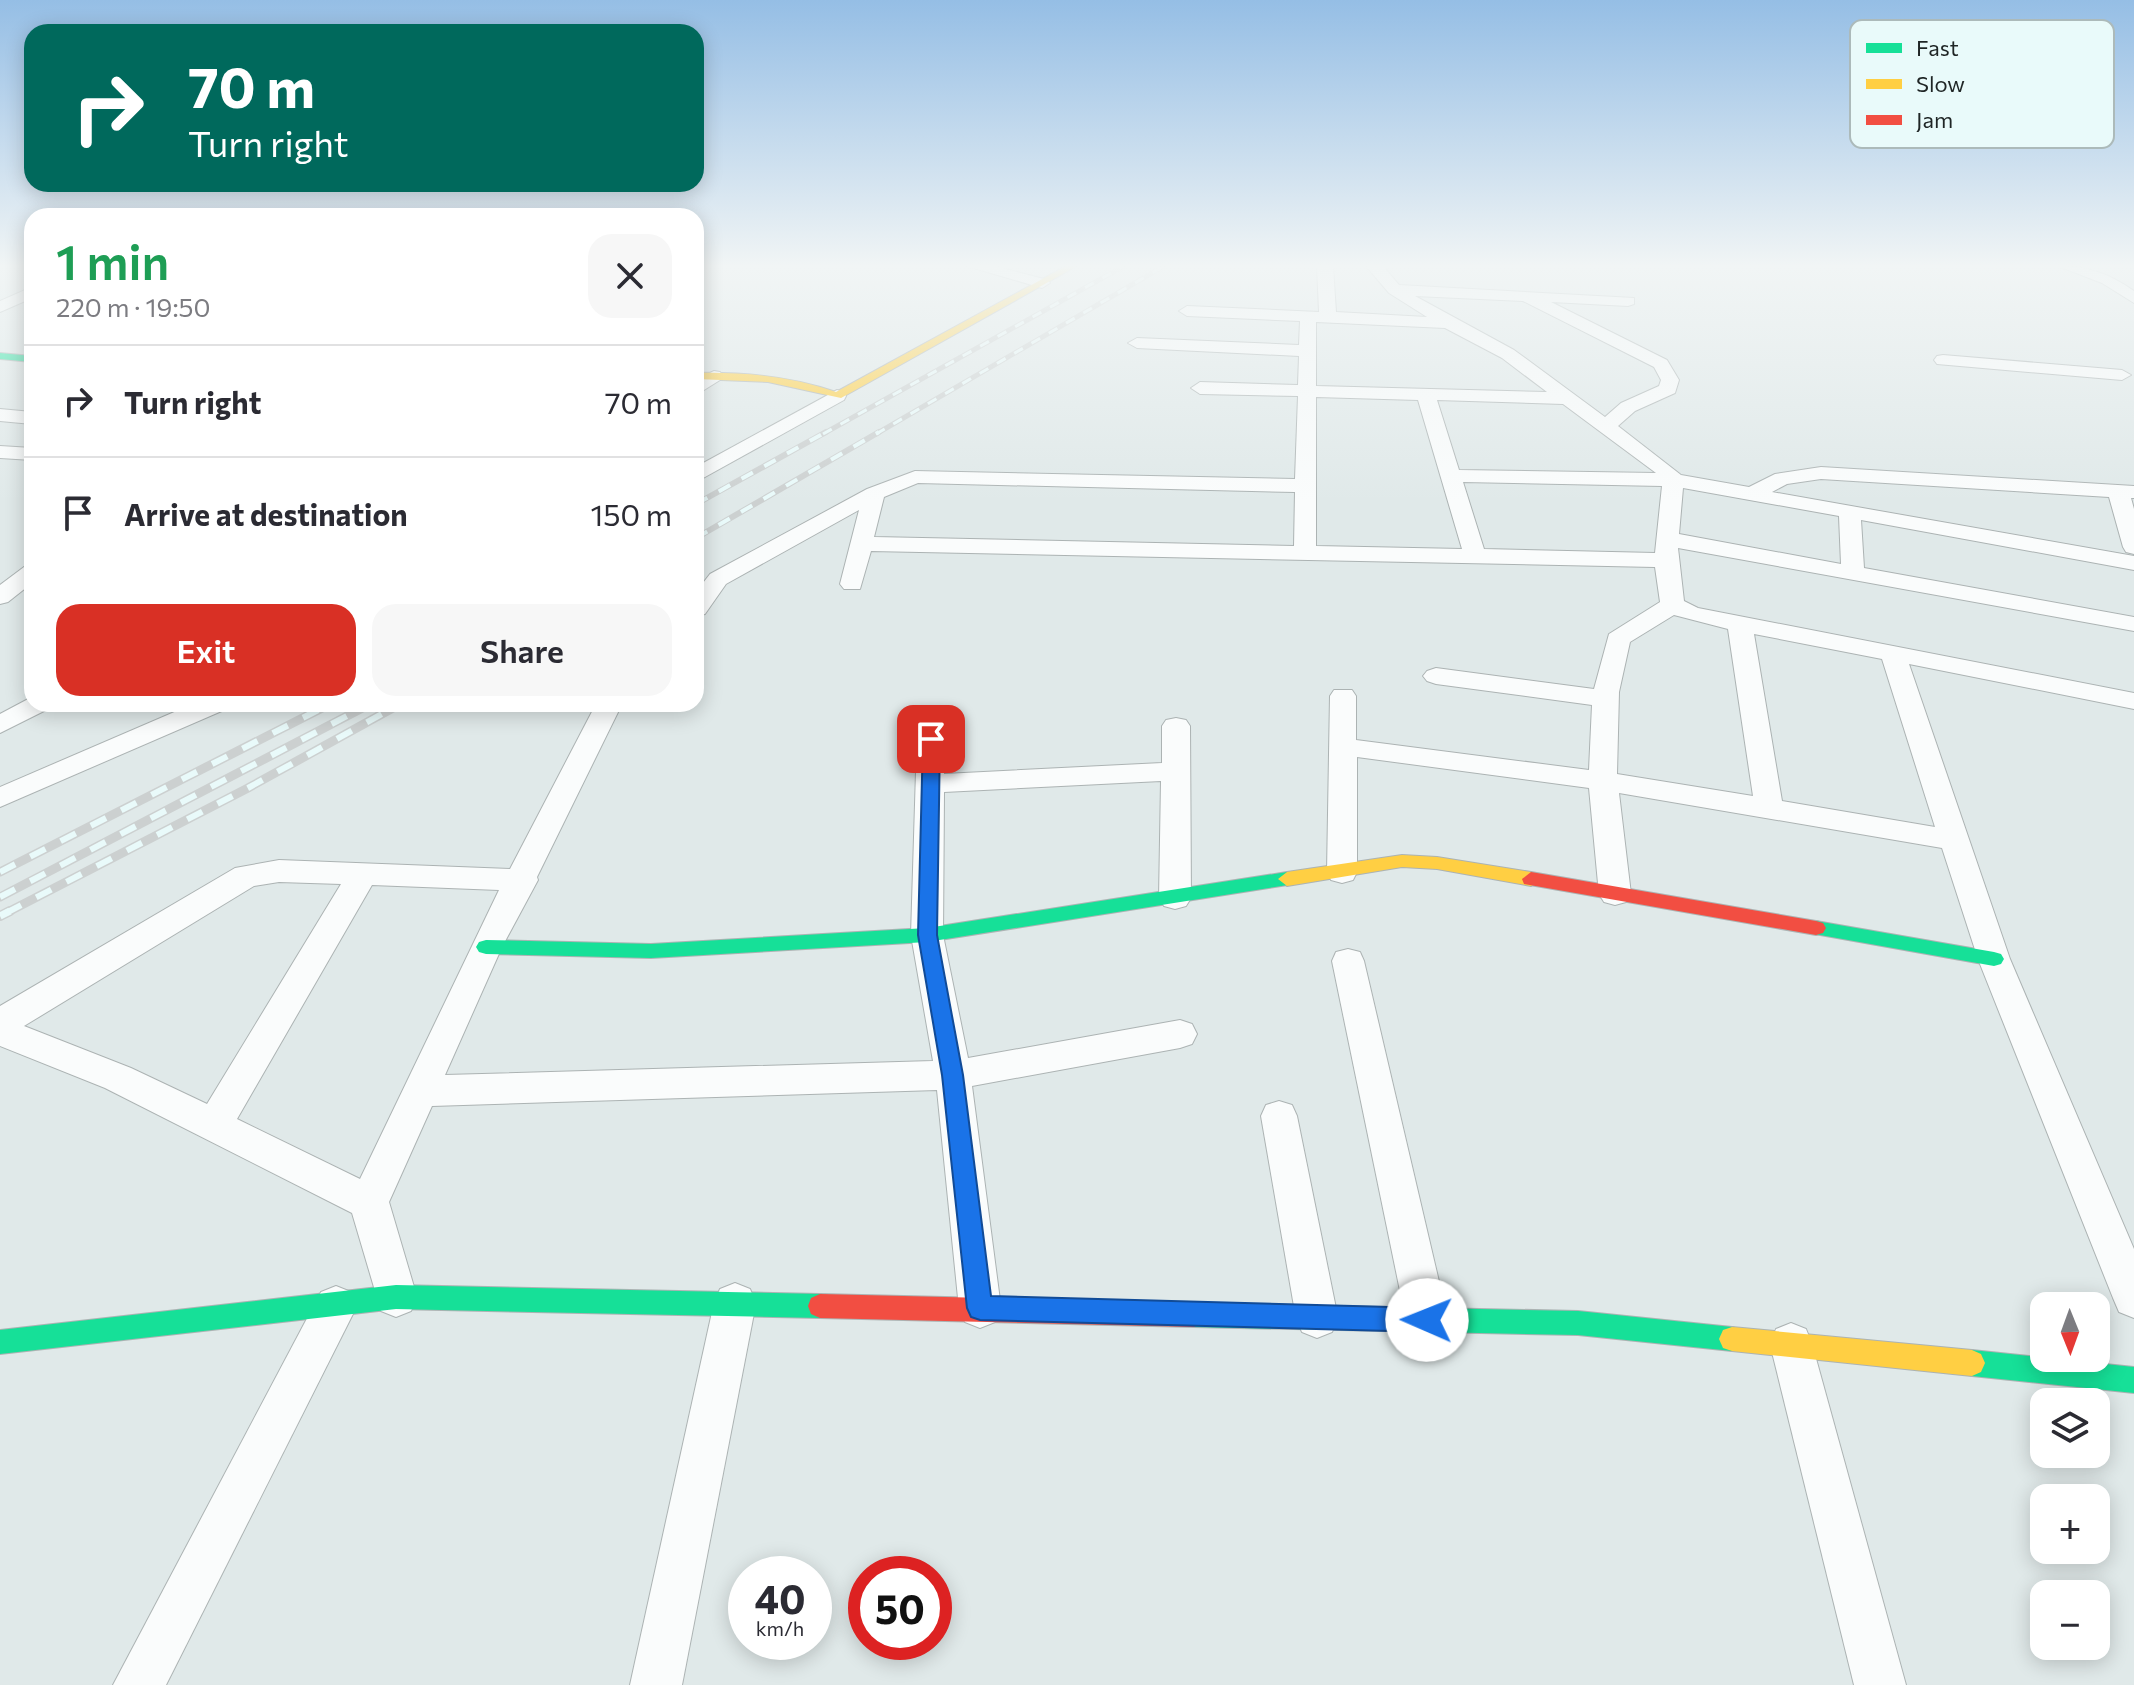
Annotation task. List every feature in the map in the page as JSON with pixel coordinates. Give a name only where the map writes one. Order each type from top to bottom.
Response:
[{"type":"street","points":[[704,471],[930,345]]},
{"type":"street","points":[[1172,345],[1307,351]]},
{"type":"street","points":[[1305,553],[1309,345]]},
{"type":"street","points":[[1490,345],[1508,354],[1662,465],[1673,480],[1669,549],[1669,595],[1673,605],[1691,614],[2134,701]]},
{"type":"street","points":[[1607,425],[1628,407],[1668,389],[1670,380],[1661,364],[1623,345]]},
{"type":"street","points":[[2103,358],[2128,380]]},
{"type":"street","points":[[1943,360],[2128,380]]},
{"type":"street","points":[[705,376],[781,379],[814,386],[837,396]]},
{"type":"street","points":[[1200,388],[1568,398]]},
{"type":"street","points":[[1426,394],[1475,556]]},
{"type":"street","points":[[0,415],[24,417]]},
{"type":"street","points":[[0,452],[24,454]]},
{"type":"street","points":[[1752,494],[1782,478],[1821,473],[2126,491],[2134,547]]},
{"type":"street","points":[[704,598],[718,579],[903,480],[928,476],[1306,486]]},
{"type":"street","points":[[1451,476],[1673,480],[2134,563]]},
{"type":"street","points":[[852,584],[874,493]]},
{"type":"street","points":[[1850,512],[1853,572]]},
{"type":"street","points":[[862,544],[1475,556],[1669,549],[1853,572],[2134,624]]},
{"type":"street","points":[[0,597],[24,578]]},
{"type":"street","points":[[1615,894],[1603,781],[1606,699],[1618,639],[1673,605]]},
{"type":"street","points":[[1740,624],[1769,809]]},
{"type":"street","points":[[1892,652],[1994,959],[2134,1298]]},
{"type":"street","points":[[1436,676],[1606,699]]},
{"type":"street","points":[[1342,872],[1343,696]]},
{"type":"street","points":[[0,725],[24,711]]},
{"type":"street","points":[[0,798],[197,712]]},
{"type":"street","points":[[396,1297],[369,1202],[486,947],[523,880],[605,712]]},
{"type":"street","points":[[1175,898],[1176,726]]},
{"type":"street","points":[[931,739],[927,935],[953,1075],[980,1308]]},
{"type":"street","points":[[1343,747],[1603,781],[1955,840]]},
{"type":"street","points":[[930,784],[1176,771]]},
{"type":"street","points":[[486,947],[651,951],[927,935],[1402,861],[1437,863],[1994,959]]},
{"type":"street","points":[[0,1023],[246,876],[279,871],[523,880]]},
{"type":"street","points":[[214,1125],[363,874]]},
{"type":"street","points":[[1348,961],[1427,1320]]},
{"type":"street","points":[[0,1031],[118,1078],[369,1202]]},
{"type":"street","points":[[420,1091],[953,1075],[1180,1034]]},
{"type":"street","points":[[1279,1116],[1317,1318]]},
{"type":"street","points":[[0,1342],[396,1297],[735,1303],[1578,1323],[2134,1380]]},
{"type":"street","points":[[656,1685],[735,1303]]},
{"type":"street","points":[[137,1685],[336,1306]]},
{"type":"street","points":[[1791,1344],[1880,1685]]},
{"type":"railway","points":[[823,434],[983,345]]},
{"type":"railway","points":[[876,434],[1029,345]]},
{"type":"railway","points":[[704,500],[826,432]]},
{"type":"railway","points":[[704,533],[879,432]]},
{"type":"railway","points":[[0,872],[314,712]]},
{"type":"railway","points":[[0,897],[355,712]]},
{"type":"railway","points":[[6,913],[248,788],[386,712]]},
{"type":"railway","points":[[6,913],[10,911]]},
{"type":"railway","points":[[0,916],[6,913]]},
{"type":"traffic: fast","points":[[0,356],[24,358]]},
{"type":"traffic: fast","points":[[486,947],[651,951],[927,935],[1287,879]]},
{"type":"traffic: fast","points":[[1816,928],[1994,959]]},
{"type":"traffic: fast","points":[[0,1342],[396,1297],[820,1306]]},
{"type":"traffic: fast","points":[[1194,1315],[1578,1323],[1732,1339]]},
{"type":"traffic: fast","points":[[1972,1363],[2134,1380]]},
{"type":"traffic: slow","points":[[704,376],[768,379],[837,396],[930,345]]},
{"type":"traffic: slow","points":[[1287,879],[1402,861],[1437,863],[1531,879]]},
{"type":"traffic: slow","points":[[1732,1339],[1972,1363]]},
{"type":"traffic: jam","points":[[1531,879],[1816,928]]},
{"type":"traffic: jam","points":[[820,1306],[1194,1315]]},
{"type":"route","points":[[931,739],[927,935],[953,1075],[980,1308],[1427,1320]]}]
